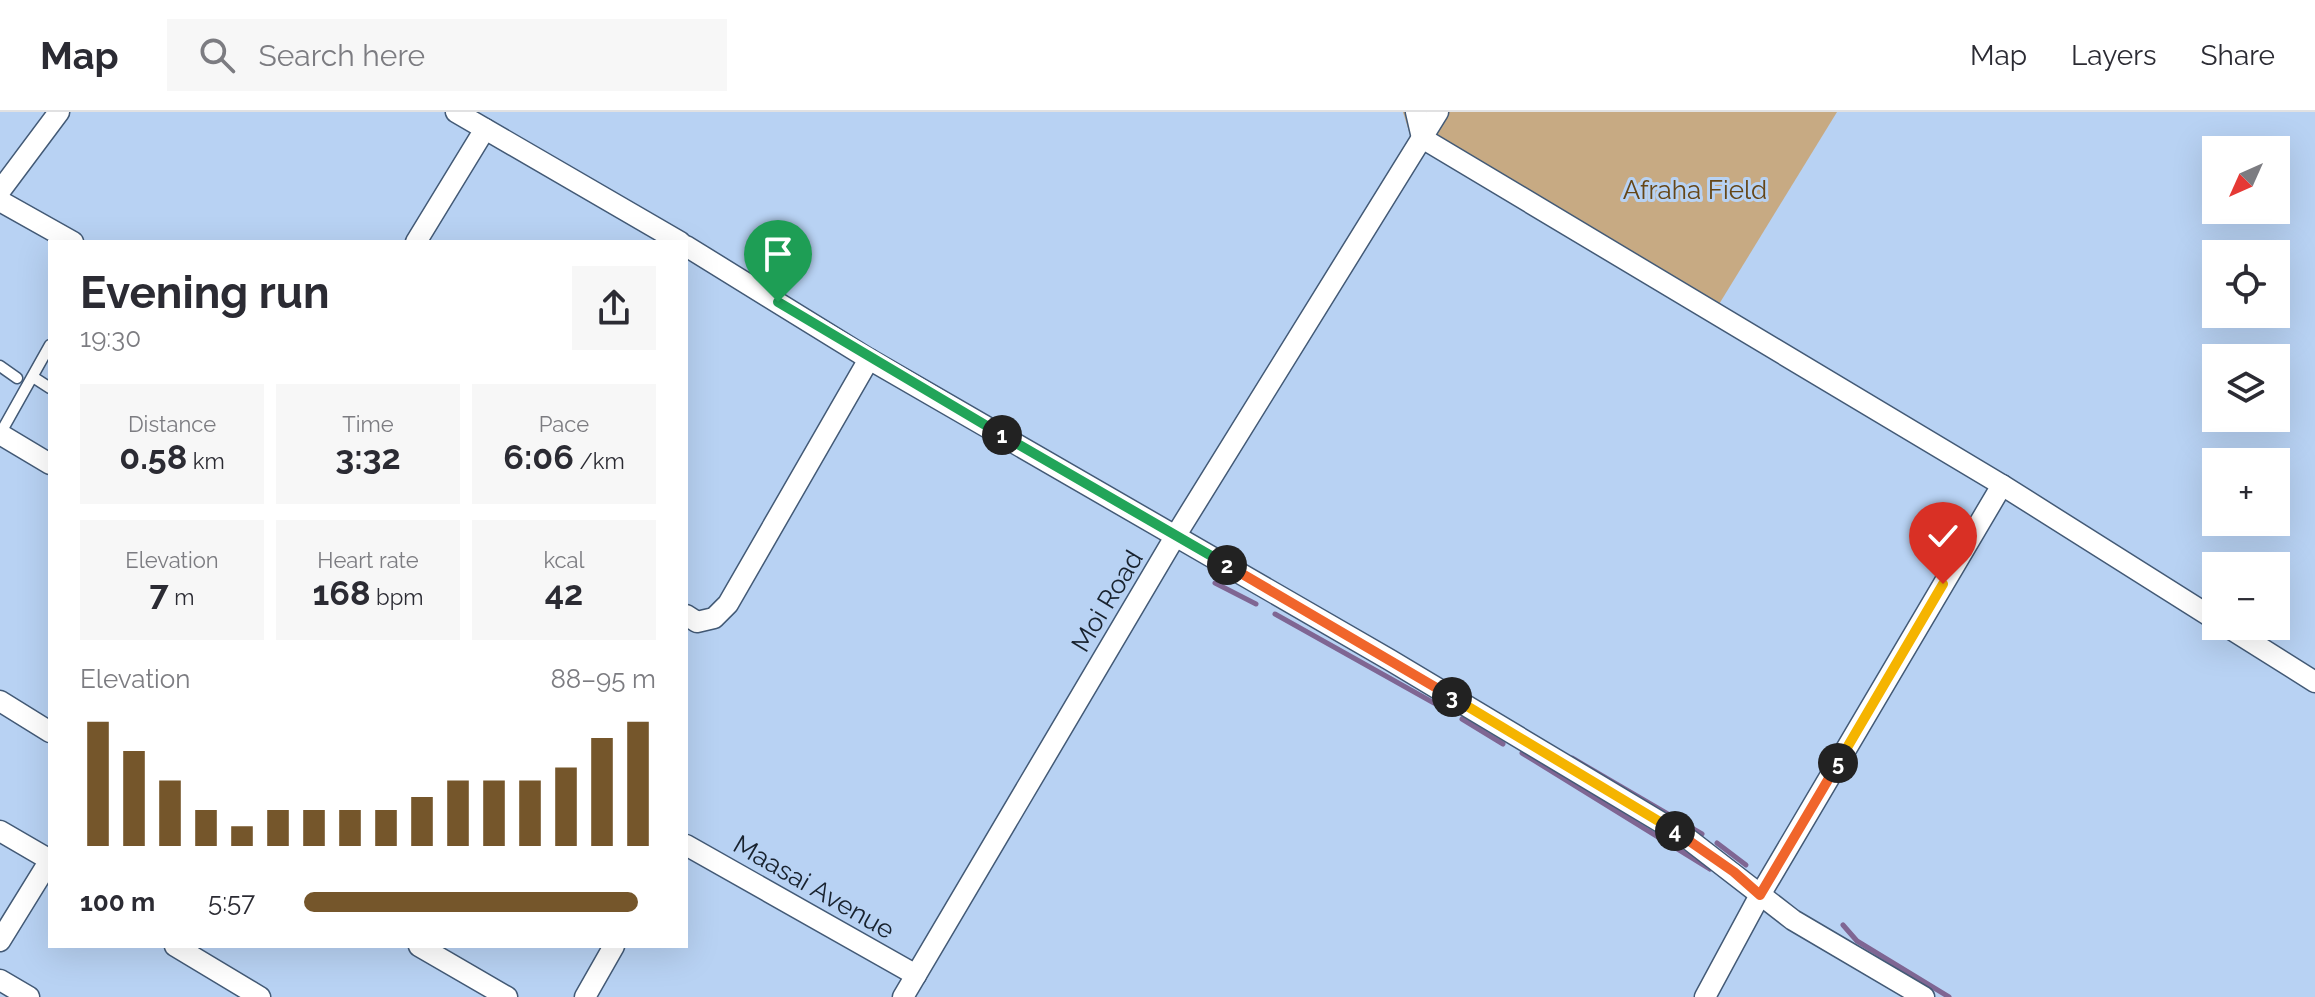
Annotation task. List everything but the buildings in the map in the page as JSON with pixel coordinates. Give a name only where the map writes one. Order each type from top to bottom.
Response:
[{"type":"street","points":[[0,191],[59,112]]},
{"type":"street","points":[[456,112],[677,240]]},
{"type":"street","points":[[1416,112],[1422,138],[2002,485],[2202,611]]},
{"type":"street","name":"Moi Road","points":[[903,997],[1176,535],[1438,112]]},
{"type":"street","points":[[417,240],[485,129]]},
{"type":"street","points":[[0,201],[69,240]]},
{"type":"street","points":[[688,247],[869,359],[1176,535],[1687,838],[1760,895],[1834,946],[1924,997]]},
{"type":"street","points":[[688,616],[697,622],[714,618],[728,604],[869,359]]},
{"type":"street","points":[[0,434],[48,463]]},
{"type":"street","points":[[1705,997],[1760,895],[2002,485]]},
{"type":"street","points":[[2248,640],[2315,682]]},
{"type":"street","points":[[0,701],[48,731]]},
{"type":"street","points":[[0,831],[48,864]]},
{"type":"street","name":"Maasai Avenue","points":[[688,846],[916,975]]},
{"type":"street","points":[[0,941],[48,867]]},
{"type":"street","points":[[178,948],[260,997]]},
{"type":"street","points":[[422,948],[507,997]]},
{"type":"street","points":[[585,997],[613,948]]},
{"type":"street","points":[[0,980],[29,997]]},
{"type":"lane","points":[[0,434],[48,349]]},
{"type":"lane","points":[[0,366],[17,378]]},
{"type":"lane","points":[[33,377],[48,387]]},
{"type":"green space","name":"Afraha Field","points":[[1403,112],[1837,112],[1713,314],[1411,138]]},
{"type":"waterway","points":[[1215,583],[1256,604]]},
{"type":"waterway","points":[[1275,614],[1434,703]]},
{"type":"waterway","points":[[1462,719],[1503,744]]},
{"type":"waterway","points":[[1522,753],[1710,869]]},
{"type":"waterway","points":[[1572,758],[1702,834]]},
{"type":"waterway","points":[[1717,843],[1746,865]]},
{"type":"waterway","points":[[1843,925],[1857,941],[1949,997]]},
{"type":"route","points":[[778,302],[869,359],[1390,660],[1687,838],[1760,895],[1943,584]]}]
